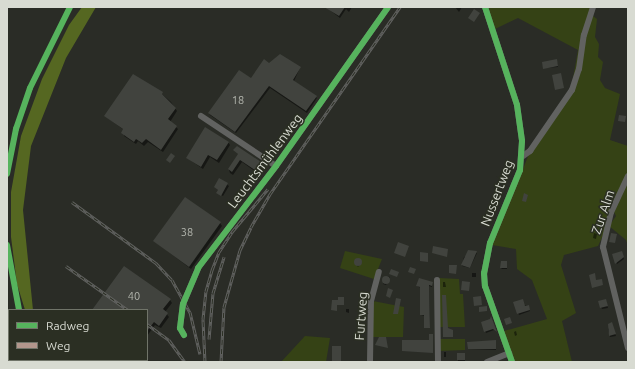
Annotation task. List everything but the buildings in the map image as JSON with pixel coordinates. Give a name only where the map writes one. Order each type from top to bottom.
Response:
[{"type":"street","name":"Leuchtsmühlenweg","points":[[184,335],[180,328],[183,304],[198,268],[276,166],[388,7]]},
{"type":"street","name":"Nussertweg","points":[[485,7],[517,105],[522,156],[520,170],[484,260],[485,286],[512,362]]},
{"type":"street","points":[[522,156],[530,151],[572,90],[579,69],[584,35],[593,7]]},
{"type":"street","name":"Leuchtsmühlenweg","points":[[201,116],[276,166]]},
{"type":"street","name":"Zur Alm","points":[[628,176],[611,212],[603,247],[628,348]]},
{"type":"street","name":"Furtweg","points":[[370,362],[371,301],[379,272]]},
{"type":"street","points":[[437,280],[438,362]]},
{"type":"street","points":[[487,362],[509,354]]},
{"type":"shaded area","points":[[82,7],[96,7],[66,58],[31,146],[23,210],[33,309],[25,309],[17,284],[11,237],[11,192],[21,136],[42,79],[69,25]]},
{"type":"shaded area","points":[[488,7],[590,7],[593,16],[597,19],[595,37],[599,44],[598,57],[603,62],[600,80],[605,88],[620,94],[610,140],[628,146],[628,246],[626,240],[609,226],[616,216],[614,212],[598,246],[564,255],[561,265],[576,313],[562,321],[572,362],[513,362],[504,331],[547,319],[532,280],[517,269],[516,249],[492,245],[529,154],[570,95],[578,50],[518,18],[495,29]]},
{"type":"shaded area","points":[[345,251],[382,259],[374,279],[340,268]]},
{"type":"shaded area","points":[[439,278],[459,279],[460,294],[463,294],[465,327],[440,327]]},
{"type":"shaded area","points":[[373,301],[404,307],[403,337],[372,337]]},
{"type":"shaded area","points":[[305,336],[330,338],[326,362],[281,362]]},
{"type":"shaded area","points":[[440,339],[465,339],[465,350],[440,351]]},
{"type":"railway","points":[[221,362],[224,307],[240,250],[251,227],[270,194],[400,7]]},
{"type":"railway","points":[[205,362],[203,319],[206,291],[212,270],[219,252],[232,232],[268,189]]},
{"type":"railway","points":[[72,202],[156,263],[172,280],[190,312],[200,354]]},
{"type":"railway","points":[[209,339],[213,293],[224,257]]},
{"type":"railway","points":[[66,266],[127,309]]},
{"type":"railway","points":[[148,325],[169,340],[185,362]]},
{"type":"cycle path","points":[[7,174],[16,129],[30,88],[70,7]]},
{"type":"cycle path","points":[[184,335],[180,328],[183,304],[198,268],[276,166],[388,7]]},
{"type":"cycle path","points":[[485,7],[517,105],[522,141],[520,170],[490,243],[484,273],[485,286],[512,362]]},
{"type":"cycle path","points":[[7,245],[19,309]]}]
